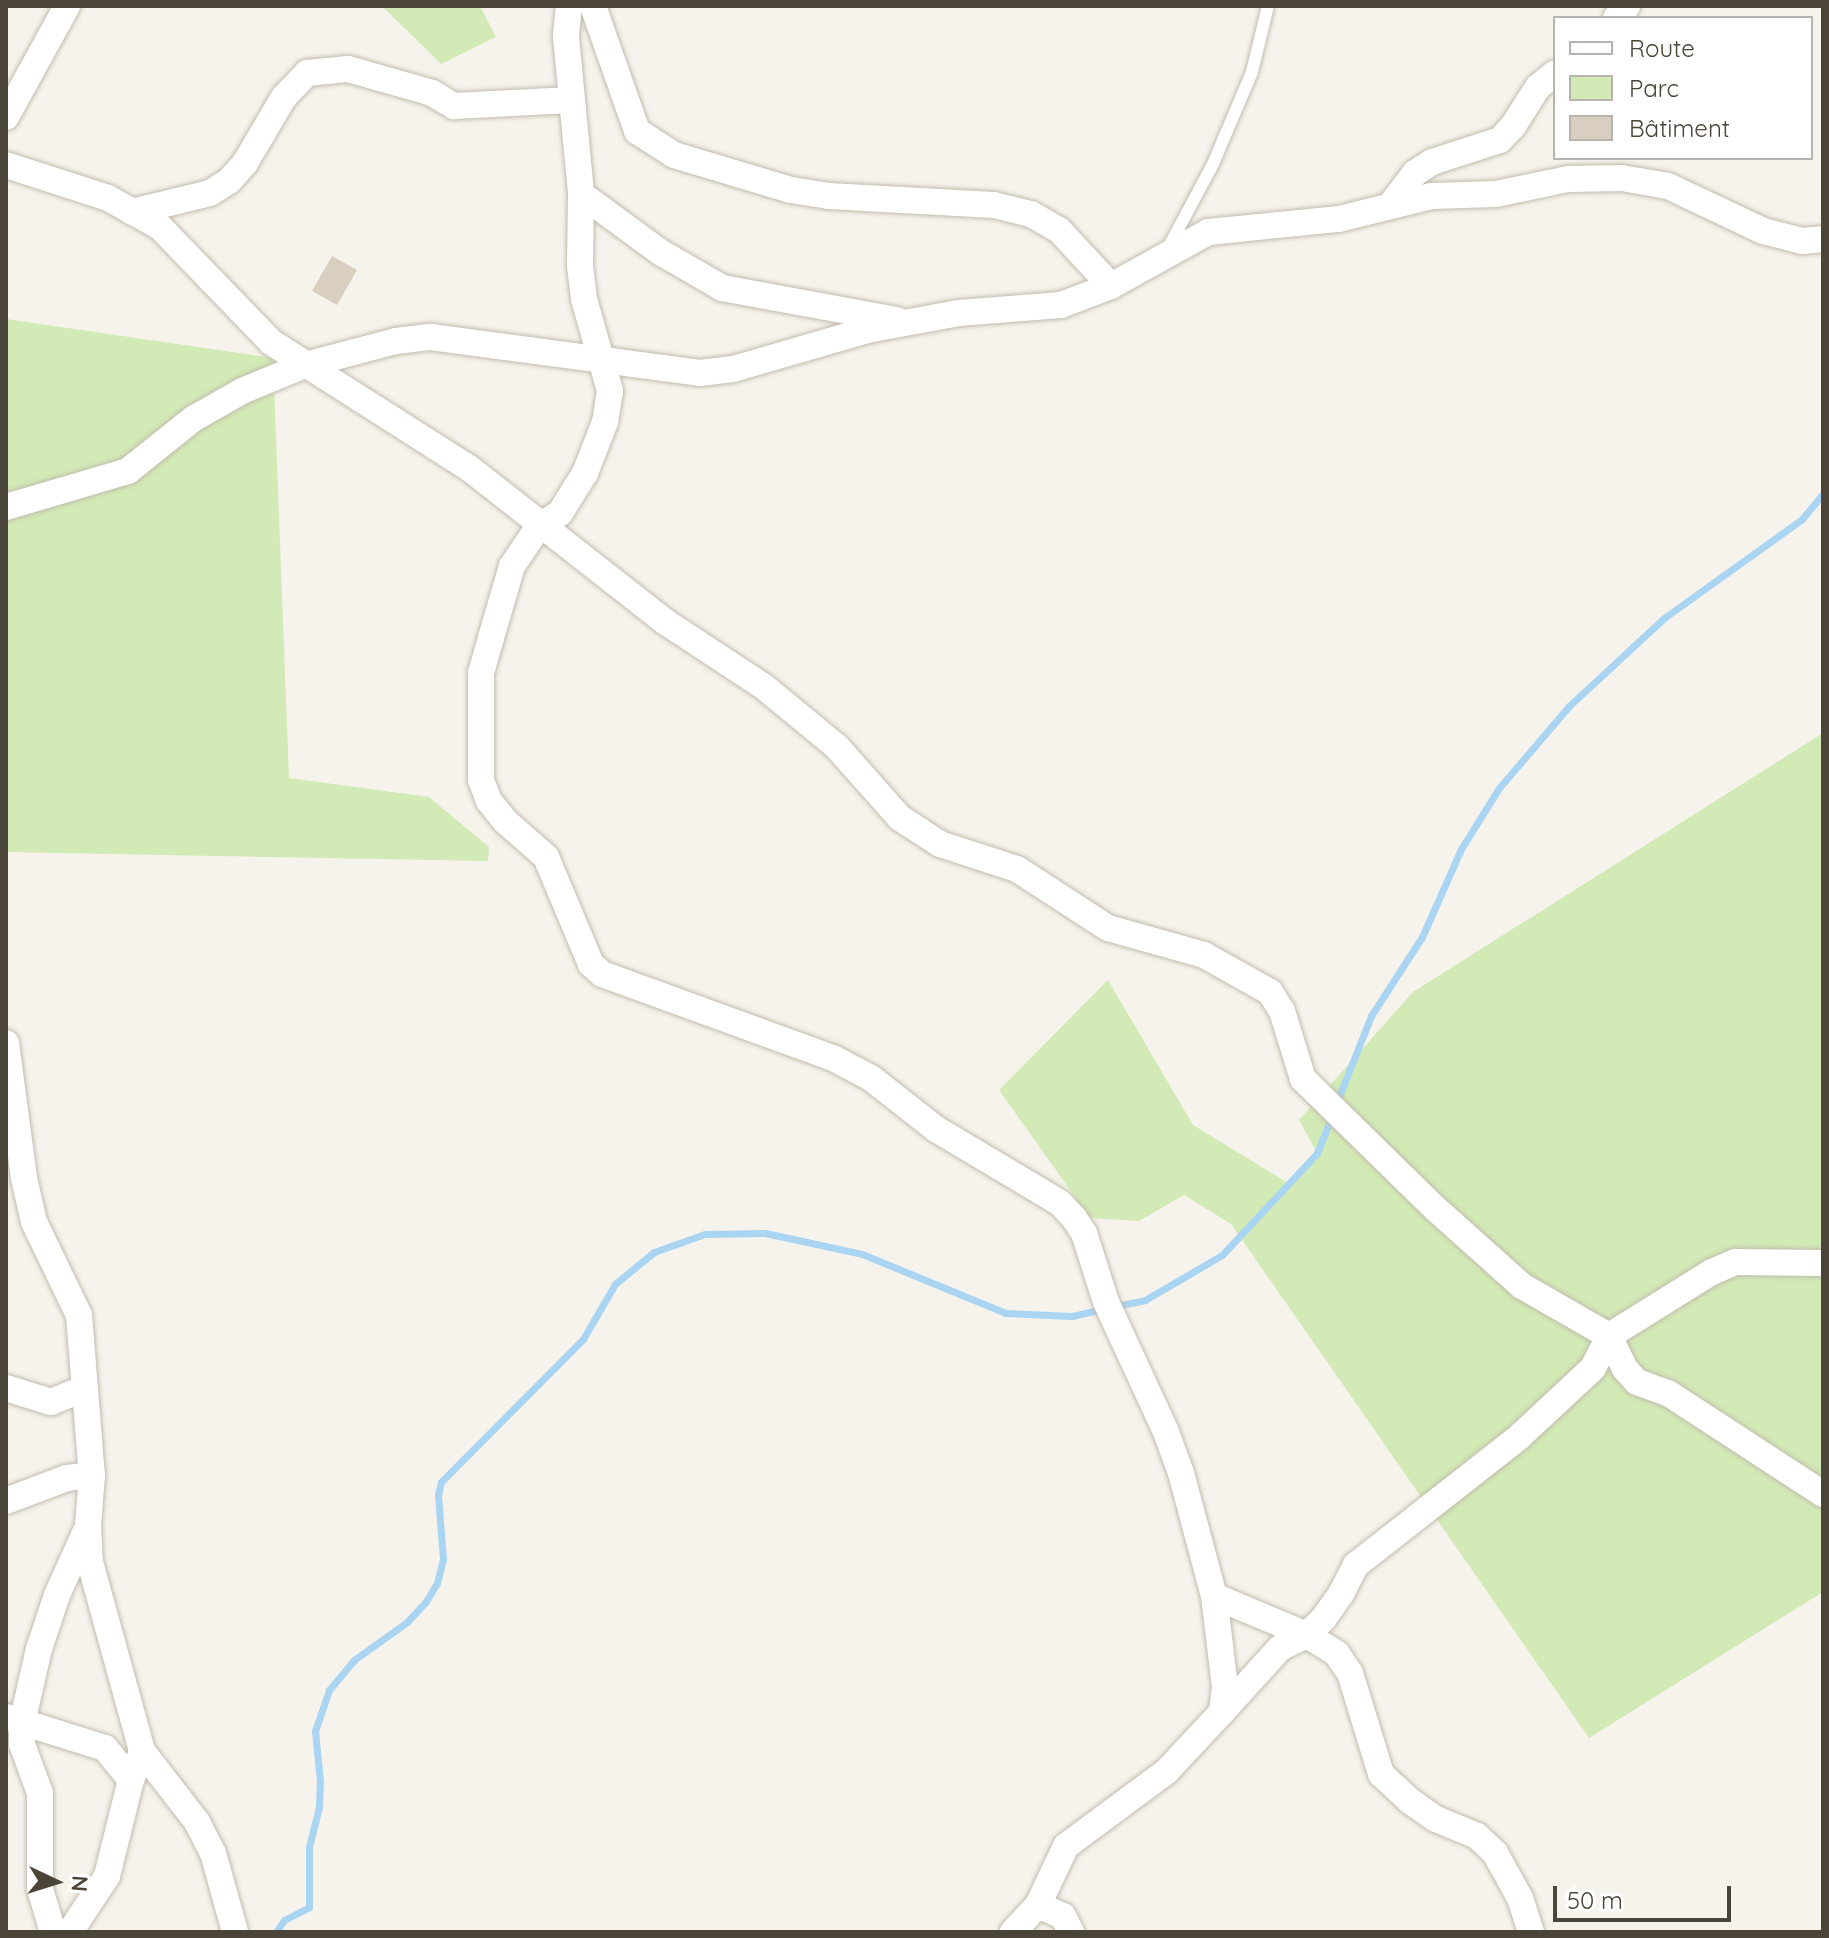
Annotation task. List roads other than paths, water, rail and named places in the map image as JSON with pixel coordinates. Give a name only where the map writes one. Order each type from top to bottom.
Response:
[{"type":"street","points":[[6,117],[67,6]]},
{"type":"street","points":[[569,6],[566,37],[581,194],[581,277],[610,391],[605,422],[585,473],[560,513],[539,526],[512,566],[481,673],[481,780],[489,801],[505,821],[546,857],[591,964],[602,974],[833,1058],[858,1071],[936,1129],[1060,1203],[1084,1233],[1106,1302],[1166,1432],[1181,1473],[1214,1596],[1225,1687],[1222,1712]]},
{"type":"street","points":[[593,6],[637,131],[674,155],[712,169],[816,194],[994,205],[1031,214],[1059,230],[1111,286]]},
{"type":"street","points":[[132,212],[210,193],[229,181],[245,163],[284,97],[307,73],[348,69],[432,93],[454,106],[571,100]]},
{"type":"street","points":[[1390,206],[1415,173],[1432,162],[1500,140],[1513,126],[1538,87],[1553,75]]},
{"type":"street","points":[[6,165],[108,198],[160,227],[271,342],[469,468],[539,526],[664,621],[763,686],[837,747],[900,818],[940,844],[1017,869],[1108,928],[1204,955],[1270,992],[1282,1011],[1303,1079],[1437,1210],[1522,1286],[1609,1336],[1625,1369],[1637,1382],[1668,1393],[1823,1494]]},
{"type":"street","points":[[6,507],[128,471],[193,419],[242,391],[305,365],[396,341],[431,337],[700,373],[722,370],[867,330],[959,313],[1061,305],[1111,286],[1208,232],[1339,219],[1431,196],[1496,194],[1568,179],[1622,178],[1668,186],[1763,231],[1802,241],[1823,239]]},
{"type":"street","points":[[581,194],[660,252],[722,288],[840,307],[907,323]]},
{"type":"street","points":[[7,1051],[24,1178],[34,1222],[79,1315],[92,1475],[88,1526],[90,1562],[142,1751],[197,1822],[213,1853],[235,1932]]},
{"type":"street","points":[[1027,1922],[1066,1846],[1167,1771],[1280,1648],[1307,1635],[1341,1594],[1356,1565],[1519,1437],[1593,1368],[1609,1336],[1712,1272],[1736,1262],[1823,1263]]},
{"type":"street","points":[[6,1388],[51,1402],[84,1389]]},
{"type":"street","points":[[6,1501],[55,1481],[92,1475]]},
{"type":"street","points":[[53,1932],[40,1889],[40,1793],[14,1720],[52,1609],[88,1526]]},
{"type":"street","points":[[1214,1596],[1307,1635],[1337,1654],[1350,1673],[1381,1774],[1423,1810],[1477,1836],[1495,1853],[1520,1898],[1531,1932]]},
{"type":"street","points":[[14,1720],[105,1748],[131,1780]]},
{"type":"street","points":[[70,1932],[107,1876],[131,1780],[142,1751]]},
{"type":"street","points":[[1027,1922],[1063,1916],[1071,1932]]},
{"type":"lane","points":[[1163,257],[1213,164],[1252,72],[1268,6]]},
{"type":"waterway","points":[[1336,1104],[1371,1016],[1422,937],[1461,849],[1499,788],[1569,706],[1664,618],[1801,520],[1823,494]]},
{"type":"waterway","points":[[1115,1306],[1145,1300],[1222,1255],[1317,1153],[1332,1116]]},
{"type":"waterway","points":[[276,1932],[284,1920],[309,1907],[309,1847],[319,1807],[320,1781],[315,1731],[329,1690],[354,1660],[407,1622],[425,1603],[437,1583],[443,1559],[438,1495],[441,1482],[583,1339],[615,1284],[654,1252],[705,1234],[765,1233],[862,1254],[1006,1313],[1072,1316],[1103,1309]]}]
